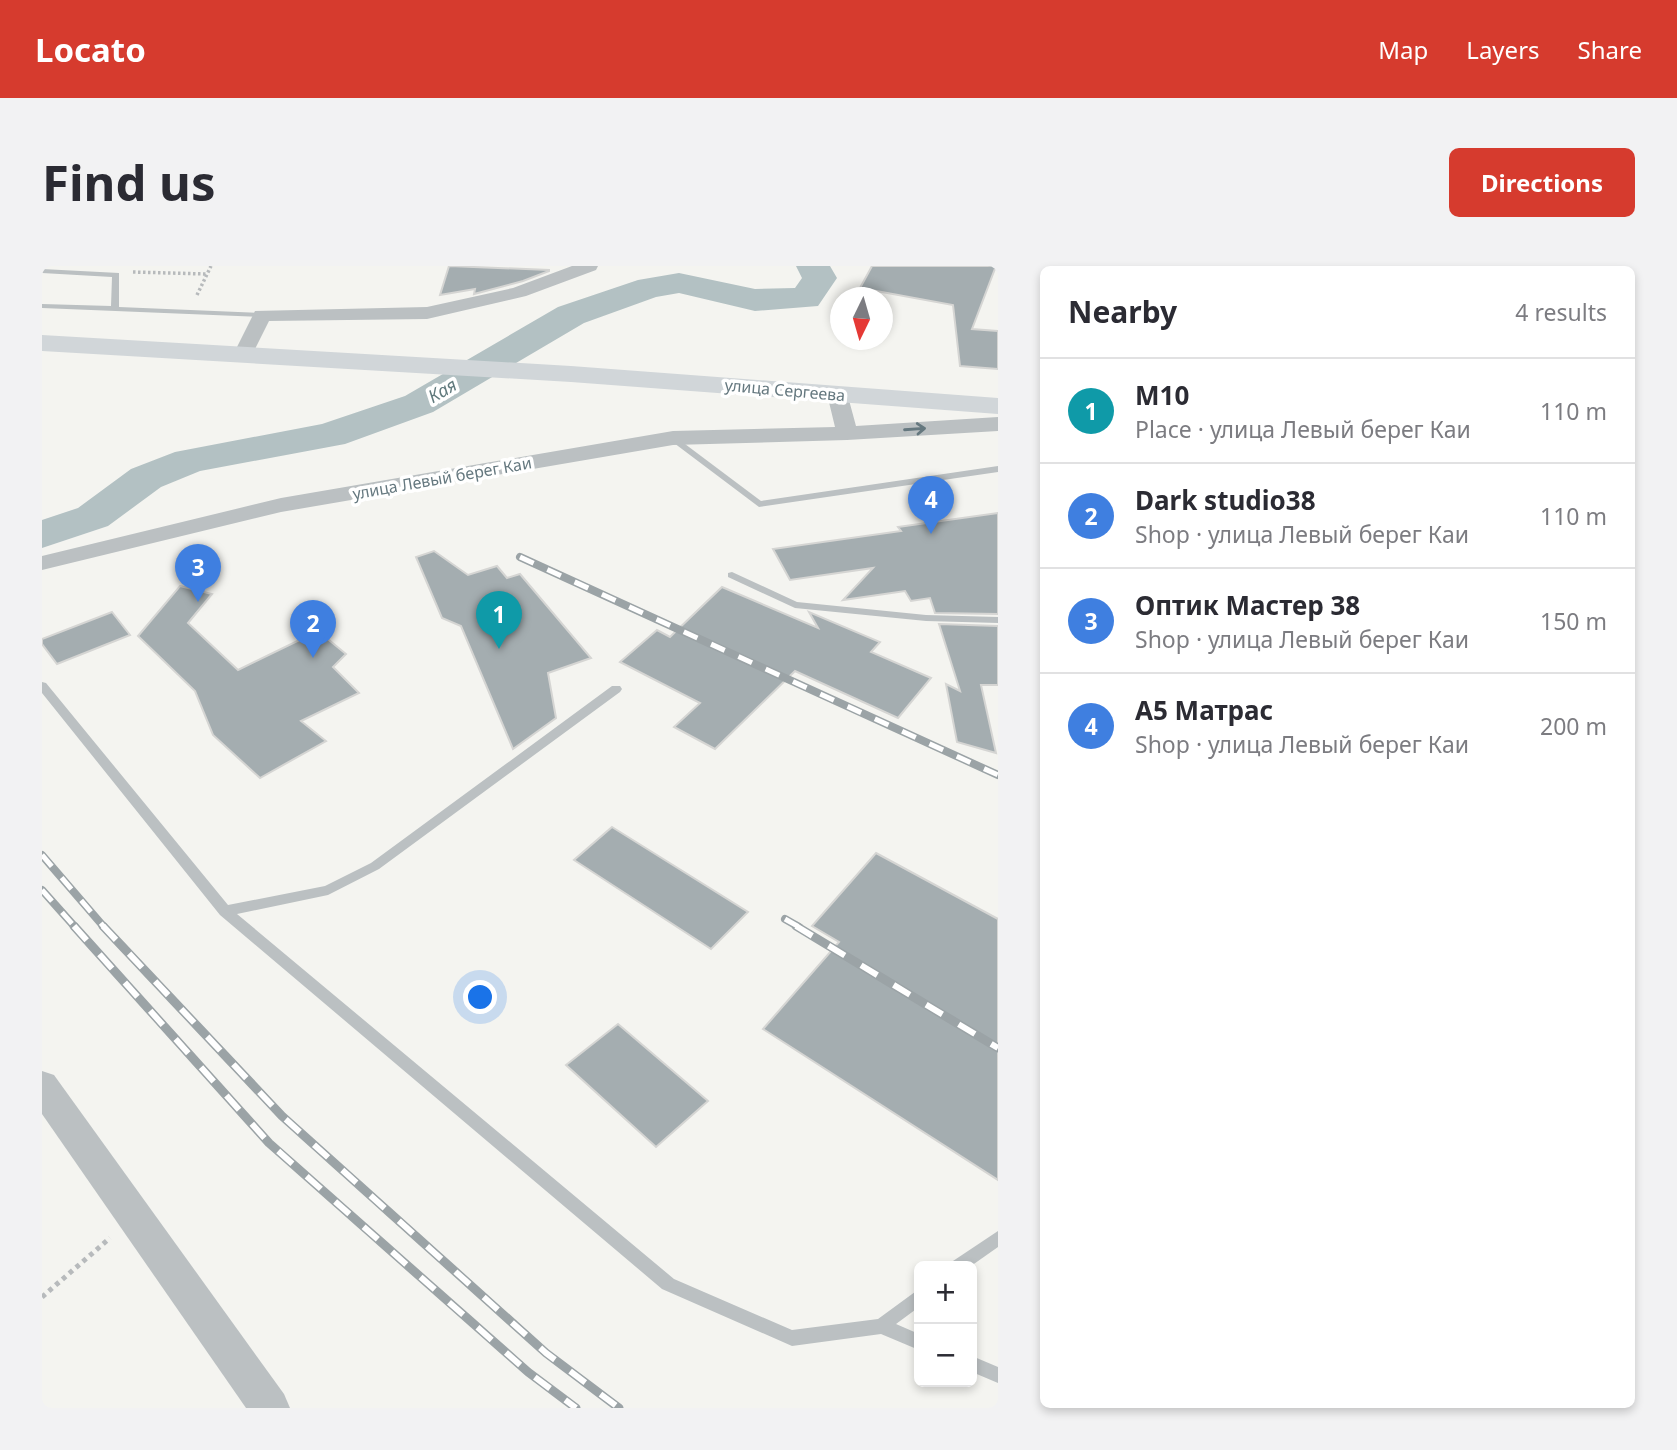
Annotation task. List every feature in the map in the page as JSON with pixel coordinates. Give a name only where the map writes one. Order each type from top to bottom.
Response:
[{"type":"main road","name":"улица Сергеева","points":[[42,343],[571,374],[998,407]]},
{"type":"street","points":[[244,354],[262,315],[427,313],[519,292],[589,266]]},
{"type":"street","points":[[838,394],[847,433]]},
{"type":"street","name":"улица Левый берег Каи","points":[[42,563],[281,505],[673,438],[847,433],[998,424]]},
{"type":"street","points":[[42,1086],[270,1408]]},
{"type":"lane","points":[[42,271],[119,271],[115,309]]},
{"type":"lane","points":[[42,306],[262,315]]},
{"type":"lane","points":[[673,438],[759,504],[998,469]]},
{"type":"lane","points":[[732,575],[795,605],[926,618],[998,620]]},
{"type":"lane","points":[[42,686],[225,911],[668,1284],[792,1338],[881,1326],[914,1301]]},
{"type":"lane","points":[[225,911],[328,890],[375,866],[616,689]]},
{"type":"lane","points":[[966,1261],[998,1238]]},
{"type":"lane","points":[[881,1326],[914,1340]]},
{"type":"lane","points":[[977,1366],[998,1375]]},
{"type":"path","points":[[190,312],[211,266]]},
{"type":"path","points":[[119,271],[206,275]]},
{"type":"path","points":[[42,1297],[134,1216]]},
{"type":"building","points":[[449,266],[549,271],[474,294],[475,289],[440,295]]},
{"type":"building","points":[[872,266],[996,266],[972,329],[998,331],[998,369],[960,366],[953,305],[893,294],[893,287],[861,287]]},
{"type":"building","points":[[998,513],[998,614],[935,613],[930,598],[911,601],[905,591],[843,600],[873,568],[790,580],[773,549],[901,531],[898,527]]},
{"type":"building","points":[[434,551],[468,575],[497,566],[507,578],[520,574],[591,658],[548,673],[556,718],[513,749],[461,626],[442,618],[416,557]]},
{"type":"building","points":[[180,586],[212,594],[188,623],[238,670],[318,631],[346,654],[333,667],[359,693],[301,721],[326,741],[260,778],[213,735],[195,691],[138,636]]},
{"type":"building","points":[[722,587],[818,628],[809,612],[880,642],[871,652],[931,678],[898,718],[795,671],[715,749],[674,727],[700,703],[620,662],[657,630],[670,637]]},
{"type":"building","points":[[112,612],[130,635],[57,664],[42,644],[42,639]]},
{"type":"building","points":[[939,624],[998,626],[998,685],[981,685],[996,753],[957,742],[946,684],[960,691]]},
{"type":"building","points":[[612,827],[748,912],[711,949],[574,860]]},
{"type":"building","points":[[876,853],[998,919],[998,1180],[763,1029],[839,942],[812,926]]},
{"type":"building","points":[[618,1024],[708,1101],[656,1147],[566,1065]]},
{"type":"waterway","name":"Кая","points":[[42,535],[93,517],[146,478],[190,461],[331,435],[419,404],[571,315],[650,287],[679,283],[755,300],[805,298],[820,278],[813,266]]},
{"type":"railway","points":[[520,557],[998,775]]},
{"type":"railway","points":[[42,855],[104,927]]},
{"type":"railway","points":[[42,890],[75,927]]},
{"type":"railway","points":[[785,919],[799,927]]},
{"type":"railway","points":[[74,926],[269,1143],[528,1372],[576,1408]]},
{"type":"railway","points":[[103,926],[282,1116],[546,1353],[619,1408]]},
{"type":"railway","points":[[796,926],[998,1048]]},
{"type":"place","name":"А5 Матрас","points":[[931,534]]},
{"type":"place","name":"Оптик Мастер 38","points":[[198,602]]},
{"type":"place","name":"M10","points":[[499,649]]},
{"type":"place","name":"Dark studio38","points":[[313,658]]}]
